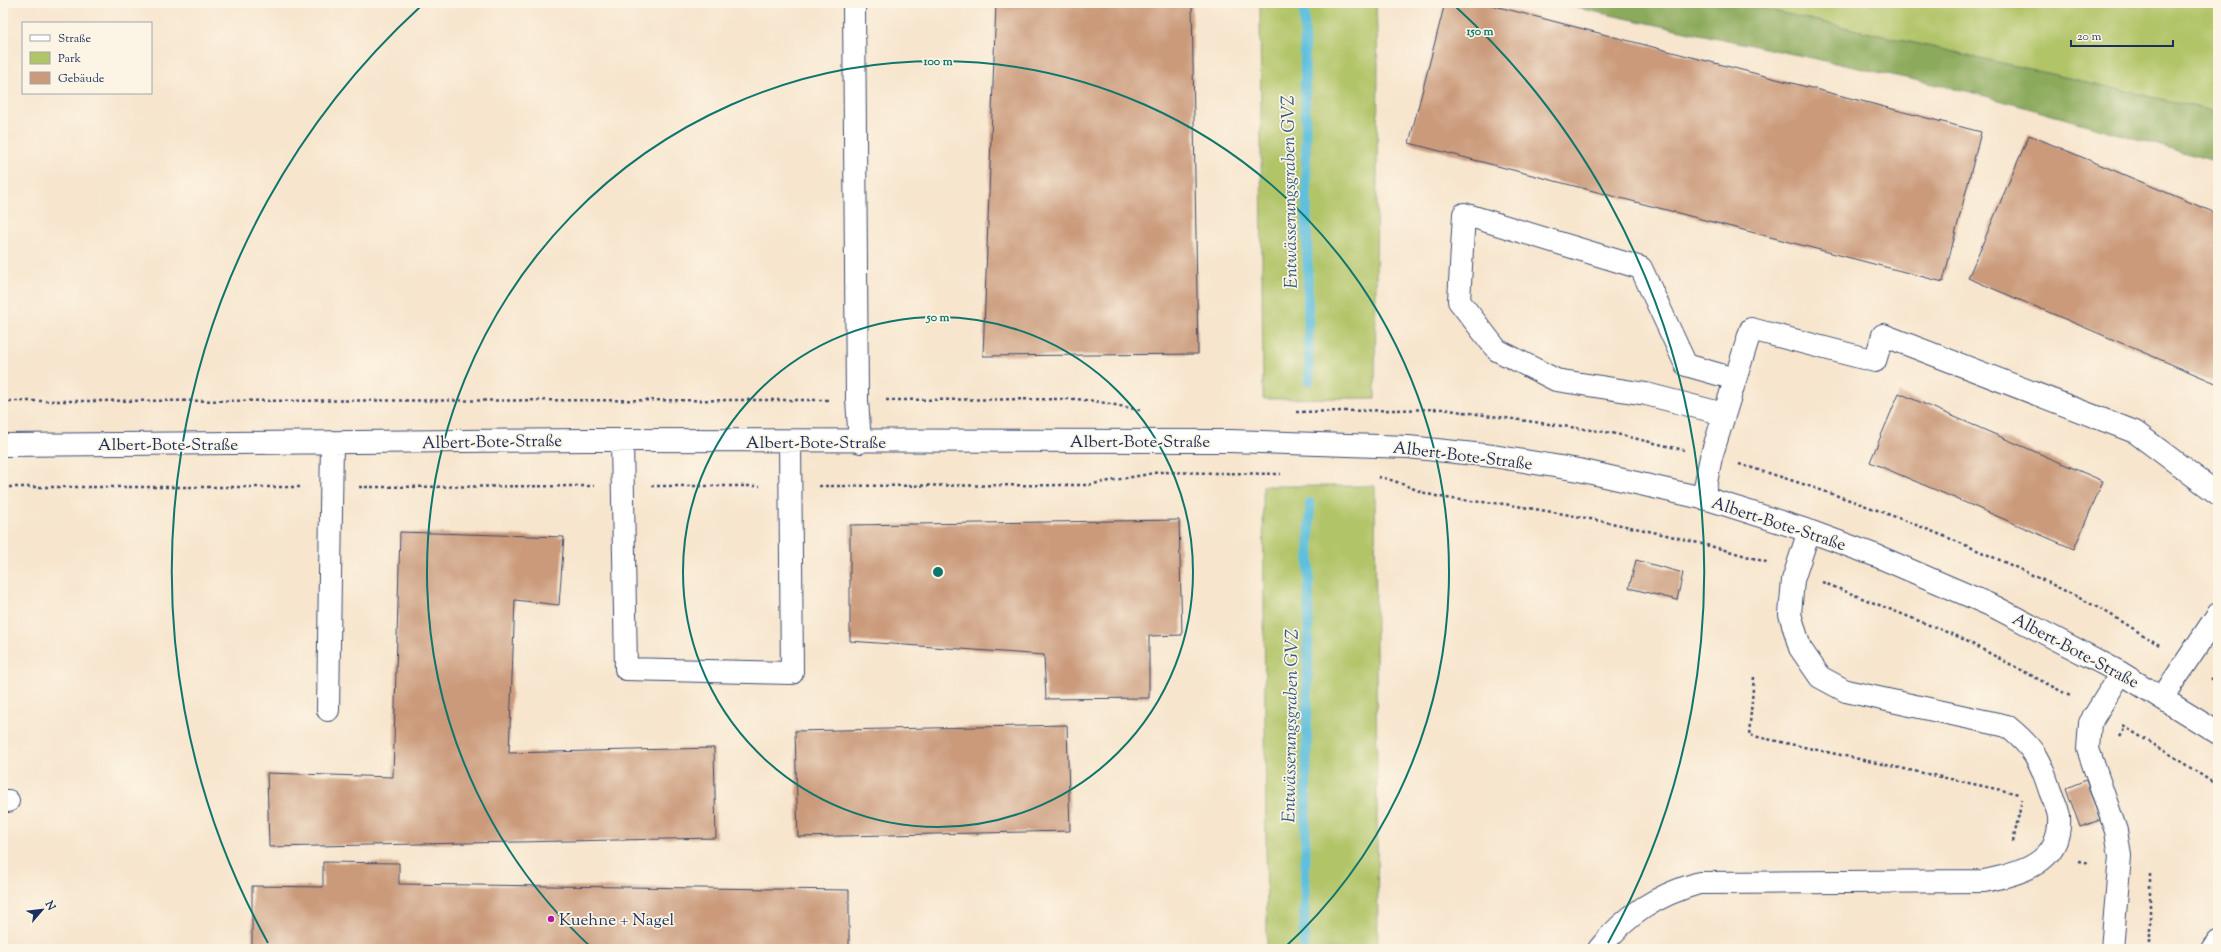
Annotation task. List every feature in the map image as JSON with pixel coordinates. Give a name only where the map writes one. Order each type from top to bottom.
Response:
[{"type":"street","points":[[854,3],[857,393],[860,442]]},
{"type":"street","points":[[1724,414],[1646,394],[1556,380],[1497,350],[1460,300],[1464,214],[1641,268],[1686,365],[1735,379]]},
{"type":"street","points":[[1703,498],[1711,456],[1751,329],[1875,361],[1883,335],[2135,432],[2218,494]]},
{"type":"street","points":[[622,440],[626,669],[792,673],[789,486],[790,442]]},
{"type":"street","name":"Albert-Bote-Straße","points":[[3,445],[622,440],[790,442],[1229,441],[1408,446],[1493,456],[1579,470],[1703,498],[1809,531],[1876,556],[1995,607],[2121,673],[2218,733]]},
{"type":"street","points":[[328,710],[332,442]]},
{"type":"street","points":[[1599,949],[1614,930],[1644,907],[1673,890],[1699,882],[1984,881],[2010,876],[2036,865],[2053,848],[2058,834],[2059,816],[2042,765],[2027,742],[2007,726],[1846,691],[1820,676],[1800,648],[1790,614],[1793,580],[1809,531]]},
{"type":"street","points":[[2162,698],[2218,614]]},
{"type":"street","points":[[2112,949],[2120,856],[2116,830],[2088,749],[2090,723],[2121,673]]},
{"type":"street","points":[[2212,949],[2218,941]]},
{"type":"path","points":[[3,487],[1087,485],[1160,472],[1282,474]]},
{"type":"path","points":[[1376,477],[1390,479],[1435,496],[1513,505],[1609,521],[1714,546],[1796,572],[1959,637],[2097,711],[2168,753],[2218,786]]},
{"type":"path","points":[[1754,676],[1749,735],[2023,795],[2012,849],[2150,874],[2150,949]]},
{"type":"green space","points":[[1260,3],[1376,3],[1378,66],[1375,398],[1263,399]]},
{"type":"green space","points":[[1554,3],[1738,3],[2218,112],[2218,162],[1971,92]]},
{"type":"green space","points":[[1738,3],[2218,3],[2218,112]]},
{"type":"green space","points":[[1263,486],[1375,486],[1378,949],[1267,949]]},
{"type":"building","points":[[996,3],[1192,3],[1198,354],[983,356]]},
{"type":"building","points":[[1445,3],[1483,3],[1981,132],[1943,282],[1409,143]]},
{"type":"building","points":[[2029,135],[2218,214],[2218,384],[1968,278]]},
{"type":"building","points":[[1899,393],[2103,481],[2074,549],[1870,462]]},
{"type":"building","points":[[1179,520],[1182,635],[1149,636],[1149,698],[1046,699],[1044,655],[850,641],[850,525]]},
{"type":"building","points":[[400,532],[564,537],[559,605],[515,600],[509,753],[714,748],[716,838],[269,847],[267,773],[393,777]]},
{"type":"building","points":[[1636,560],[1683,573],[1677,600],[1629,588]]},
{"type":"building","points":[[1067,725],[1070,831],[798,837],[795,731]]},
{"type":"building","points":[[2086,780],[2100,820],[2080,827],[2066,788]]},
{"type":"building","name":"Kuehne + Nagel","points":[[323,862],[399,863],[399,884],[849,890],[849,949],[252,949],[252,886],[323,887]]},
{"type":"waterway","name":"Entwässerungsgraben GVZ","points":[[1304,3],[1309,381]]},
{"type":"waterway","name":"Entwässerungsgraben GVZ","points":[[1304,949],[1310,503]]},
{"type":"place","name":"Kuehne + Nagel","points":[[551,919]]}]
